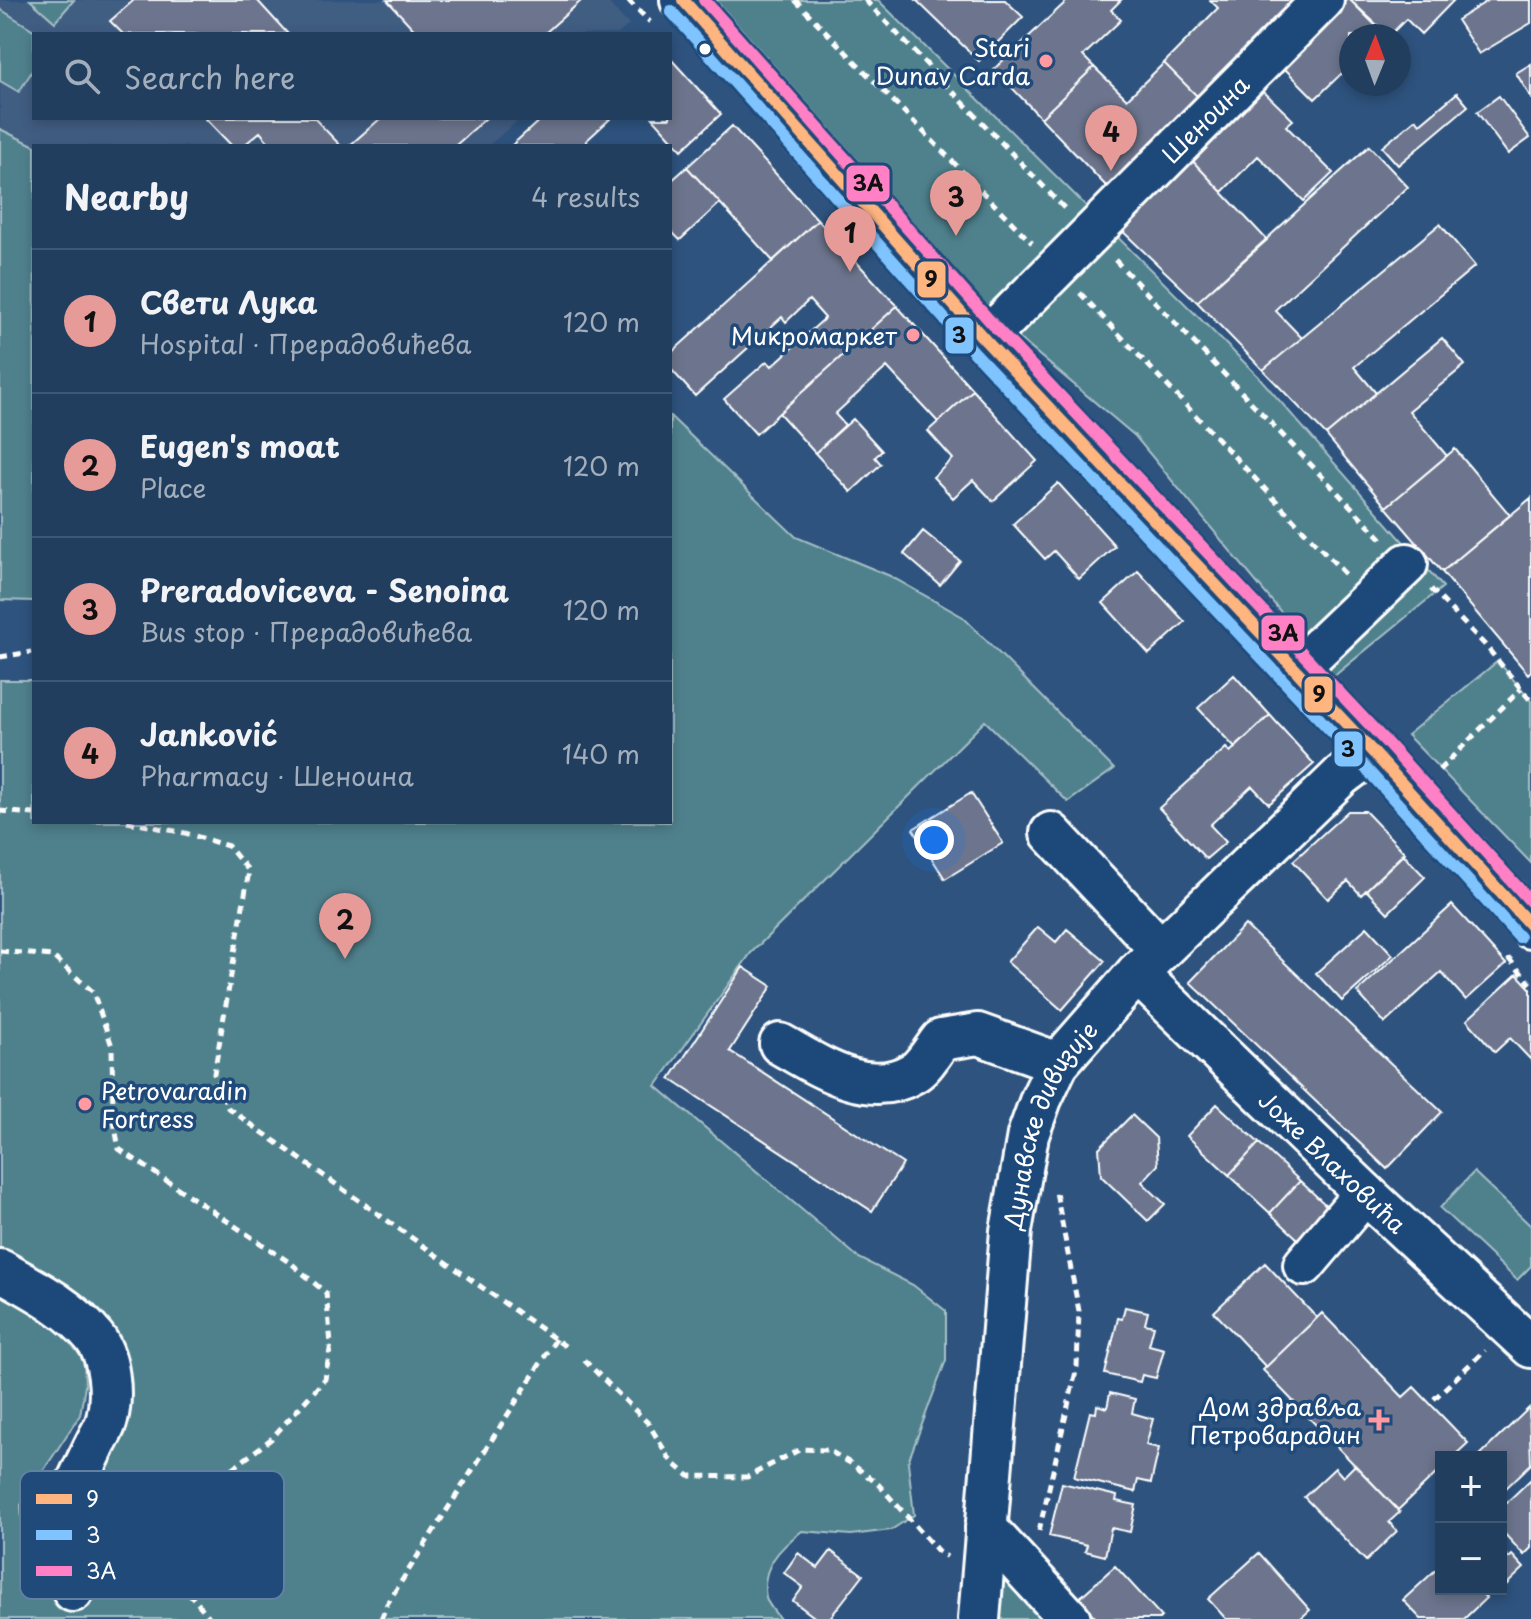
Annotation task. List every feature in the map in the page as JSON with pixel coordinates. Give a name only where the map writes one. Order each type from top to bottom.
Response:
[{"type":"main road","points":[[668,13],[985,340],[1373,752],[1531,926]]},
{"type":"street","name":"Шеноина","points":[[985,340],[1323,0]]},
{"type":"street","points":[[1296,670],[1407,564]]},
{"type":"street","name":"Дунавске дивизије","points":[[979,1619],[1011,1231],[1028,1135],[1041,1099],[1058,1063],[1148,961],[1341,776],[1373,752]]},
{"type":"street","name":"Јоже Влаховића","points":[[1051,833],[1148,961],[1365,1193],[1521,1337]]},
{"type":"street","points":[[780,1044],[831,1073],[881,1086],[914,1073],[941,1040],[978,1034],[1058,1063]]},
{"type":"street","points":[[1304,1265],[1365,1193]]},
{"type":"street","points":[[0,1270],[46,1297],[97,1340],[109,1384],[107,1420],[83,1471]]},
{"type":"street","points":[[986,1528],[1070,1619]]},
{"type":"path","points":[[628,0],[668,13]]},
{"type":"path","points":[[795,0],[1056,268],[1369,600]]},
{"type":"path","points":[[865,0],[1485,645],[1531,701]]},
{"type":"path","points":[[0,657],[31,652]]},
{"type":"path","points":[[1413,796],[1521,689]]},
{"type":"path","points":[[0,811],[32,814]]},
{"type":"path","points":[[138,824],[185,833],[228,846],[249,871],[214,1074],[228,1108],[565,1346]]},
{"type":"path","points":[[0,951],[52,956],[93,992],[112,1046],[113,1116],[119,1149],[292,1264],[326,1293],[331,1344],[325,1379],[271,1439],[229,1471]]},
{"type":"path","points":[[1031,1577],[1077,1367],[1079,1311],[1055,1185]]},
{"type":"path","points":[[1434,1399],[1521,1337]]},
{"type":"path","points":[[381,1619],[387,1604],[556,1339]]},
{"type":"path","points":[[584,1360],[648,1423],[671,1461],[689,1476],[747,1477],[801,1449],[828,1450],[878,1484],[938,1551],[982,1579]]},
{"type":"path","points":[[194,1599],[211,1619]]},
{"type":"shaded area","points":[[0,0],[606,0],[629,25],[620,32],[32,32],[32,120],[519,120],[490,144],[32,145],[0,129]]},
{"type":"green space","points":[[30,0],[74,0],[55,22]]},
{"type":"green space","points":[[681,0],[878,0],[1258,376],[1443,587],[1334,676],[1135,436],[982,307]]},
{"type":"green space","points":[[0,9],[37,32],[32,32],[32,71],[19,92],[0,81]]},
{"type":"green space","points":[[0,129],[32,145],[32,601],[0,600]]},
{"type":"green space","points":[[672,418],[796,537],[890,576],[963,617],[1114,769],[1068,802],[985,721],[751,953],[656,1086],[859,1258],[913,1285],[946,1311],[946,1360],[908,1462],[914,1515],[891,1530],[851,1535],[802,1531],[780,1551],[766,1576],[767,1600],[780,1619],[0,1619],[0,1282],[41,1305],[77,1333],[84,1358],[85,1386],[80,1415],[43,1471],[20,1471],[20,1599],[284,1599],[284,1471],[101,1471],[114,1444],[123,1387],[120,1352],[94,1314],[54,1285],[0,1255],[0,680],[32,680],[32,824],[672,824]]},
{"type":"green space","points":[[1498,661],[1531,701],[1531,863],[1407,735]]},
{"type":"green space","points":[[1474,1172],[1531,1226],[1531,1266],[1517,1280],[1440,1208]]},
{"type":"green space","points":[[1001,1553],[1063,1619],[997,1619]]},
{"type":"building","points":[[134,0],[257,0],[286,32],[121,32],[110,21]]},
{"type":"building","points":[[387,0],[582,0],[546,32],[416,32]]},
{"type":"building","points":[[916,0],[1005,0],[1023,17],[979,61]]},
{"type":"building","name":"Stari Dunav Carda","points":[[1068,0],[1121,0],[1111,10],[1121,20],[1083,56],[1094,67],[1041,118],[994,69]]},
{"type":"building","points":[[1210,0],[1293,0],[1197,96],[1164,63],[1218,8]]},
{"type":"building","points":[[1342,0],[1350,0],[1374,24],[1339,24],[1339,76],[1315,99],[1279,63]]},
{"type":"building","points":[[1350,0],[1454,0],[1421,34],[1406,19],[1401,24],[1376,24]]},
{"type":"building","points":[[1489,0],[1531,0],[1531,23],[1479,54],[1457,20]]},
{"type":"building","points":[[672,60],[721,114],[682,150],[655,120],[672,120]]},
{"type":"building","points":[[1164,63],[1197,96],[1107,187],[1041,118],[1094,67],[1127,99]]},
{"type":"building","points":[[1531,64],[1531,98],[1516,73]]},
{"type":"building","points":[[1257,85],[1293,120],[1286,126],[1333,173],[1304,201],[1258,156],[1222,192],[1187,155]]},
{"type":"building","points":[[1457,93],[1468,106],[1398,165],[1382,147],[1416,119],[1420,124]]},
{"type":"building","points":[[1499,96],[1530,138],[1508,154],[1477,112]]},
{"type":"building","points":[[207,120],[316,120],[339,144],[270,144],[260,132],[245,144],[230,144]]},
{"type":"building","points":[[379,120],[484,120],[457,144],[351,144]]},
{"type":"building","points":[[540,120],[609,120],[586,141],[589,144],[513,144]]},
{"type":"building","points":[[732,126],[818,220],[773,261],[687,167]]},
{"type":"building","points":[[1369,146],[1408,187],[1275,310],[1302,338],[1263,370],[1197,302]]},
{"type":"building","points":[[1187,155],[1267,240],[1197,302],[1116,225]]},
{"type":"building","points":[[687,167],[720,203],[680,240],[672,232],[672,180]]},
{"type":"building","points":[[818,220],[897,306],[756,434],[724,399],[767,361],[772,366],[825,318],[809,300],[786,322],[782,317],[695,396],[672,370],[672,352]]},
{"type":"building","points":[[1440,224],[1475,266],[1354,367],[1376,393],[1326,435],[1263,370]]},
{"type":"building","points":[[897,306],[973,390],[938,422],[887,367],[835,414],[845,425],[815,453],[779,413]]},
{"type":"building","points":[[1442,338],[1465,365],[1409,411],[1447,456],[1386,507],[1326,435]]},
{"type":"building","points":[[973,390],[1037,461],[993,501],[973,480],[953,498],[933,477],[953,459],[928,431]]},
{"type":"building","points":[[853,419],[882,451],[875,457],[881,464],[851,492],[815,453]]},
{"type":"building","points":[[1455,449],[1510,515],[1442,572],[1386,507]]},
{"type":"building","points":[[1058,483],[1115,546],[1079,579],[1054,551],[1045,559],[1013,524]]},
{"type":"building","points":[[1531,498],[1531,671],[1528,674],[1442,572]]},
{"type":"building","points":[[923,531],[960,561],[940,585],[904,554]]},
{"type":"building","points":[[1138,571],[1185,622],[1149,654],[1103,603]]},
{"type":"building","points":[[1234,675],[1270,715],[1235,748],[1198,708]]},
{"type":"building","points":[[1270,715],[1314,764],[1269,804],[1252,786],[1210,825],[1226,842],[1206,859],[1159,808],[1226,748],[1230,752]]},
{"type":"building","points":[[971,793],[1003,843],[945,879],[913,829]]},
{"type":"building","points":[[1348,811],[1365,811],[1405,853],[1361,895],[1348,881],[1328,899],[1293,861]]},
{"type":"building","points":[[1403,854],[1425,877],[1388,913],[1366,890]]},
{"type":"building","points":[[1452,905],[1506,964],[1466,1000],[1441,972],[1385,1023],[1357,992]]},
{"type":"building","points":[[1245,925],[1442,1112],[1387,1169],[1190,982]]},
{"type":"building","points":[[1038,927],[1056,942],[1067,929],[1105,961],[1062,1010],[1007,962]]},
{"type":"building","points":[[1367,927],[1393,955],[1342,1001],[1316,973]]},
{"type":"building","points":[[743,967],[772,986],[730,1051],[903,1164],[872,1211],[670,1079]]},
{"type":"building","points":[[1517,974],[1531,989],[1531,1060],[1510,1038],[1495,1052],[1467,1020]]},
{"type":"building","points":[[1217,1104],[1259,1143],[1229,1175],[1187,1136]]},
{"type":"building","points":[[1132,1115],[1156,1138],[1158,1165],[1142,1182],[1165,1204],[1148,1221],[1101,1176],[1099,1148]]},
{"type":"building","points":[[1259,1143],[1300,1181],[1270,1213],[1229,1175]]},
{"type":"building","points":[[1300,1181],[1329,1208],[1299,1240],[1270,1213]]},
{"type":"building","points":[[1265,1263],[1317,1318],[1266,1367],[1214,1312]]},
{"type":"building","points":[[1125,1307],[1148,1312],[1145,1324],[1154,1326],[1149,1345],[1164,1349],[1156,1378],[1142,1375],[1140,1382],[1105,1374],[1118,1318],[1122,1319]]},
{"type":"building","name":"Дом здравља Петроварадин","points":[[1322,1313],[1403,1397],[1414,1387],[1468,1443],[1459,1451],[1435,1451],[1435,1475],[1398,1510],[1263,1370]]},
{"type":"building","points":[[1110,1393],[1135,1399],[1132,1413],[1153,1419],[1146,1445],[1159,1448],[1151,1483],[1138,1480],[1135,1492],[1074,1477],[1090,1412],[1096,1413],[1097,1405],[1107,1408]]},
{"type":"building","points":[[1529,1408],[1531,1464],[1507,1487],[1507,1451],[1484,1451]]},
{"type":"building","points":[[1355,1465],[1400,1512],[1389,1522],[1397,1531],[1366,1561],[1304,1497],[1335,1468],[1343,1477]]},
{"type":"building","points":[[1531,1479],[1531,1548],[1524,1555],[1507,1537],[1507,1502]]},
{"type":"building","points":[[1062,1483],[1117,1496],[1116,1501],[1136,1505],[1130,1532],[1111,1528],[1105,1556],[1085,1551],[1087,1545],[1049,1536]]},
{"type":"building","points":[[831,1551],[863,1575],[829,1619],[817,1619],[793,1601],[803,1587],[784,1573],[798,1553],[818,1568]]},
{"type":"building","points":[[1259,1553],[1310,1610],[1300,1619],[1226,1619],[1208,1599]]},
{"type":"building","points":[[1512,1555],[1524,1568],[1507,1584],[1507,1556]]},
{"type":"building","points":[[1115,1566],[1162,1617],[1097,1619],[1078,1599]]},
{"type":"building","points":[[1435,1571],[1435,1595],[1483,1595],[1486,1598],[1464,1619],[1421,1619],[1403,1600]]},
{"type":"transit line","name":"9","points":[[683,0],[985,340],[1373,752],[1531,926]]},
{"type":"transit line","name":"3A","points":[[704,0],[997,329],[1385,741],[1531,902]]},
{"type":"transit line","name":"3","points":[[671,11],[973,351],[1361,763],[1519,937]]},
{"type":"place","name":"Stari Dunav Carda","points":[[1046,61]]},
{"type":"place","name":"Janković","points":[[1111,171]]},
{"type":"place","name":"Preradoviceva - Senoina","points":[[956,236]]},
{"type":"place","name":"Свети Лука","points":[[850,272]]},
{"type":"place","name":"Микромаркет","points":[[913,335]]},
{"type":"place","name":"Eugen's moat","points":[[345,959]]},
{"type":"place","name":"Petrovaradin Fortress","points":[[85,1104]]},
{"type":"place","name":"Дом здравља Петроварадин","points":[[1379,1420]]}]
